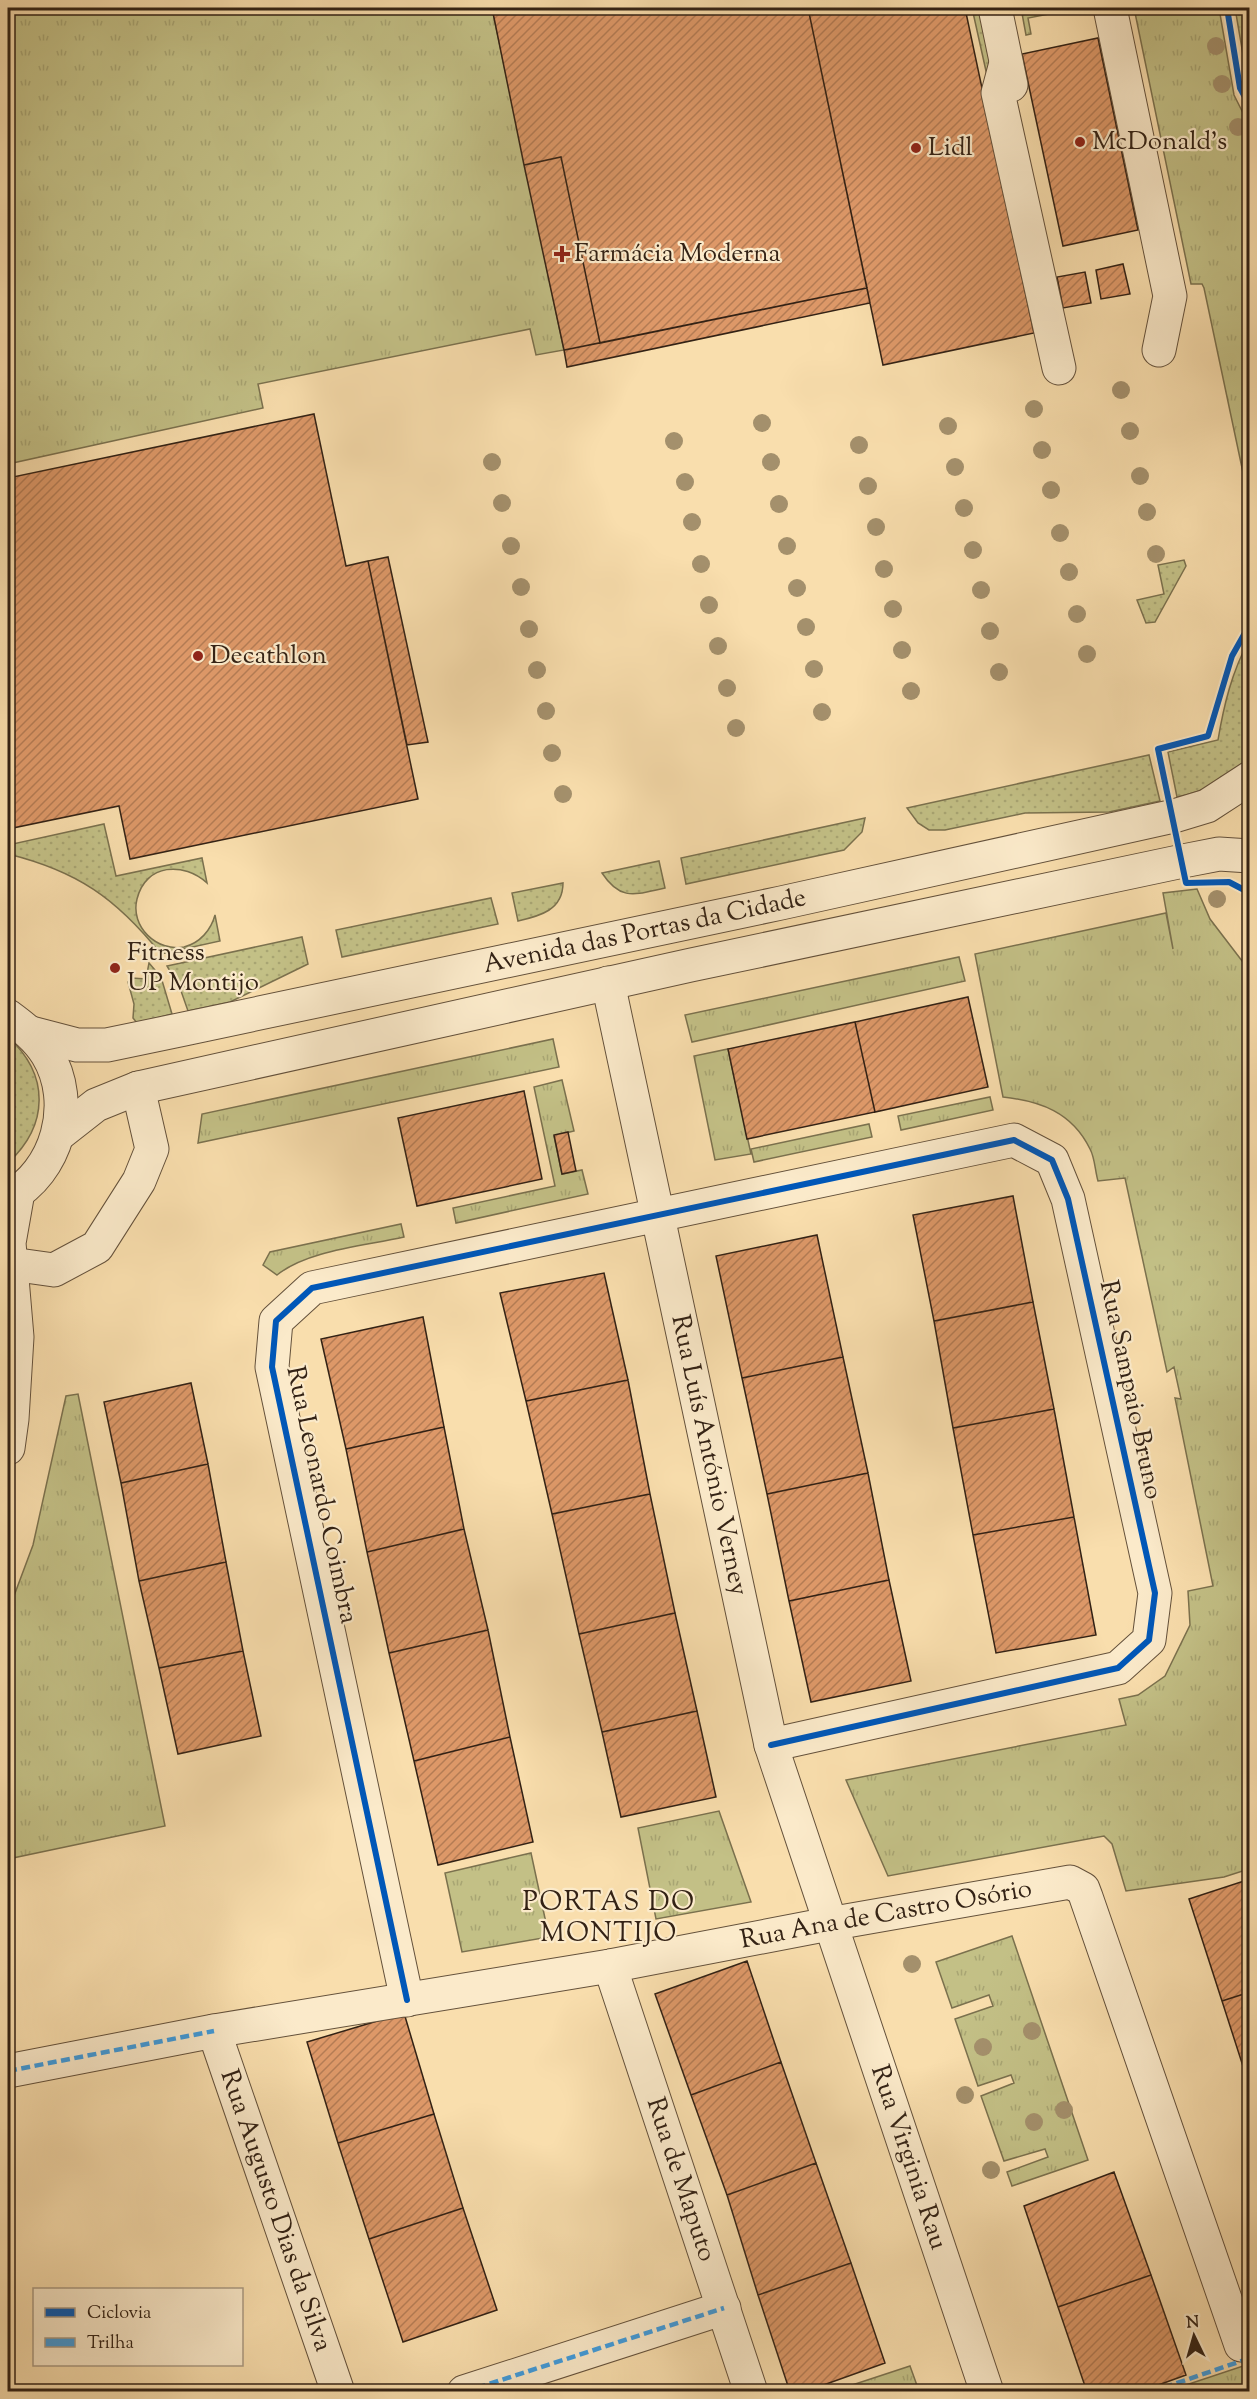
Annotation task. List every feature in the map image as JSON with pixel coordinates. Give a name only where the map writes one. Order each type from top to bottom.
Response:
[{"type":"street","points":[[995,8],[1038,207],[1028,229],[1059,368]]},
{"type":"street","points":[[1110,8],[1170,296],[1159,350]]},
{"type":"street","name":"Avenida das Portas da Cidade","points":[[19,1025],[77,1045],[107,1045],[773,904],[1174,816],[1207,806],[1250,778]]},
{"type":"street","name":"Avenida das Portas da Cidade","points":[[59,1134],[96,1105],[138,1088],[608,983],[1183,861],[1219,854],[1250,856]]},
{"type":"street","name":"Rua Luís António Verney","points":[[608,983],[771,1745],[829,1923]]},
{"type":"street","points":[[8,1448],[17,1337],[9,1243],[13,1195],[43,1167],[59,1134],[62,1107],[58,1080],[48,1055],[19,1025]]},
{"type":"street","points":[[11,1264],[54,1270],[97,1247],[139,1181],[152,1149],[138,1088]]},
{"type":"street","name":"Rua Sampaio Bruno","points":[[658,1216],[1014,1140],[1052,1160],[1068,1198],[1155,1593],[1149,1640],[1118,1668],[771,1745]]},
{"type":"street","name":"Rua Leonardo Coimbra","points":[[407,2000],[272,1367],[276,1321],[312,1288],[658,1216]]},
{"type":"street","name":"Rua Ana de Castro Osório","points":[[8,2071],[214,2031],[610,1966],[829,1923],[1062,1882],[1077,1885],[1083,1889],[1241,2345]]},
{"type":"street","name":"Rua Virginia Rau","points":[[829,1923],[987,2391]]},
{"type":"street","name":"Rua de Maputo","points":[[610,1966],[752,2391]]},
{"type":"street","name":"Rua Augusto Dias da Silva","points":[[214,2031],[338,2391]]},
{"type":"street","points":[[464,2391],[724,2307]]},
{"type":"green space","points":[[8,8],[492,8],[564,350],[536,355],[530,329],[258,384],[263,408],[8,464]]},
{"type":"green space","points":[[972,8],[987,8],[994,38],[988,80]]},
{"type":"green space","points":[[1021,8],[1080,8],[1028,18],[1031,34],[1026,35]]},
{"type":"green space","points":[[1134,8],[1219,8],[1234,95],[1249,125],[1249,501],[1204,288],[1202,284],[1191,284]]},
{"type":"green space","points":[[1235,8],[1249,8],[1249,81],[1246,72]]},
{"type":"green space","points":[[1184,560],[1186,566],[1155,622],[1146,623],[1137,600],[1164,594],[1158,565]]},
{"type":"green space","points":[[1249,640],[1250,757],[1244,765],[1227,778],[1207,788],[1177,797],[1168,752],[1218,740],[1229,688]]},
{"type":"green space","points":[[1149,755],[1160,801],[1109,812],[1025,813],[945,830],[929,830],[918,823],[907,808]]},
{"type":"green space","points":[[865,818],[862,832],[844,850],[686,884],[681,858]]},
{"type":"green space","points":[[104,824],[116,876],[202,858],[207,883],[198,876],[177,869],[157,873],[148,878],[137,899],[136,909],[142,928],[148,935],[164,946],[184,947],[204,935],[215,915],[220,941],[161,954],[128,917],[94,889],[55,869],[8,854],[8,845]]},
{"type":"green space","points":[[659,861],[665,888],[637,894],[623,892],[616,888],[602,873]]},
{"type":"green space","points":[[563,883],[562,892],[555,906],[542,914],[518,921],[512,893]]},
{"type":"green space","points":[[1197,889],[1210,919],[1249,970],[1249,1869],[1224,1877],[1126,1891],[1112,1844],[1104,1836],[888,1876],[846,1780],[1126,1725],[1119,1699],[1138,1695],[1165,1676],[1190,1625],[1188,1591],[1213,1586],[1175,1398],[1181,1399],[1174,1367],[1167,1372],[1125,1178],[1098,1181],[1092,1153],[1083,1136],[1064,1117],[1042,1105],[1003,1097],[975,954],[1166,913],[1173,949],[1163,893]]},
{"type":"green space","points":[[491,898],[498,924],[342,957],[336,930]]},
{"type":"green space","points":[[302,937],[308,964],[230,1002],[188,1011],[180,988],[167,966]]},
{"type":"green space","points":[[959,957],[965,981],[692,1042],[685,1015]]},
{"type":"green space","points":[[149,963],[161,977],[172,1014],[137,1023],[133,1018],[134,1004],[128,982],[132,978],[146,979]]},
{"type":"green space","points":[[8,1037],[22,1052],[31,1067],[37,1084],[39,1100],[37,1116],[31,1133],[8,1163]]},
{"type":"green space","points":[[553,1039],[559,1067],[198,1143],[202,1114]]},
{"type":"green space","points":[[728,1049],[751,1154],[715,1160],[694,1056]]},
{"type":"green space","points":[[562,1080],[574,1131],[554,1136],[562,1174],[582,1170],[588,1194],[456,1223],[453,1208],[555,1186],[534,1087]]},
{"type":"green space","points":[[990,1097],[993,1110],[901,1130],[898,1116]]},
{"type":"green space","points":[[869,1124],[872,1137],[754,1162],[751,1149]]},
{"type":"green space","points":[[401,1224],[404,1237],[321,1254],[304,1260],[277,1275],[263,1265],[270,1252]]},
{"type":"green space","points":[[78,1394],[165,1826],[8,1859],[8,1612],[33,1545],[66,1396]]},
{"type":"green space","points":[[719,1811],[751,1902],[656,1919],[638,1828]]},
{"type":"green space","points":[[531,1853],[549,1937],[462,1952],[445,1873]]},
{"type":"green space","points":[[1012,1936],[1088,2160],[1012,2186],[1007,2172],[1048,2157],[1045,2149],[1004,2161],[981,2096],[1014,2083],[1011,2075],[978,2086],[955,2019],[993,2006],[989,1995],[952,2008],[936,1962]]},
{"type":"green space","points":[[1249,2364],[1249,2391],[1168,2391]]},
{"type":"green space","points":[[910,2366],[919,2391],[834,2391]]},
{"type":"building","points":[[492,8],[808,8],[867,288],[600,343],[561,157],[524,165]]},
{"type":"building","name":"Lidl","points":[[808,8],[965,8],[1034,333],[883,365]]},
{"type":"building","name":"McDonald's","points":[[1098,38],[1138,230],[1063,246],[1022,54]]},
{"type":"building","name":"Farmácia Moderna","points":[[561,157],[600,343],[564,350],[524,165]]},
{"type":"building","points":[[1123,264],[1130,294],[1101,299],[1096,270]]},
{"type":"building","points":[[1085,272],[1091,303],[1063,308],[1057,277]]},
{"type":"building","points":[[867,288],[870,303],[567,367],[564,350]]},
{"type":"building","name":"Decathlon","points":[[314,414],[346,566],[368,561],[418,799],[130,859],[119,806],[8,829],[8,478]]},
{"type":"building","points":[[388,557],[428,742],[407,745],[368,561]]},
{"type":"building","points":[[968,997],[988,1087],[875,1112],[855,1022]]},
{"type":"building","points":[[855,1022],[875,1112],[747,1139],[728,1049]]},
{"type":"building","points":[[524,1091],[542,1179],[417,1206],[398,1118]]},
{"type":"building","points":[[568,1132],[576,1171],[562,1174],[554,1135]]},
{"type":"building","points":[[1013,1196],[1033,1302],[934,1321],[913,1215]]},
{"type":"building","points":[[817,1235],[843,1357],[742,1378],[716,1256]]},
{"type":"building","points":[[604,1273],[628,1380],[526,1401],[500,1293]]},
{"type":"building","points":[[1033,1302],[1054,1409],[953,1428],[934,1321]]},
{"type":"building","points":[[423,1317],[444,1427],[346,1449],[321,1339]]},
{"type":"building","points":[[843,1357],[868,1473],[767,1494],[742,1378]]},
{"type":"building","points":[[628,1380],[650,1494],[552,1514],[526,1401]]},
{"type":"building","points":[[191,1383],[208,1464],[121,1483],[104,1402]]},
{"type":"building","points":[[1054,1409],[1074,1517],[973,1535],[953,1428]]},
{"type":"building","points":[[444,1427],[464,1529],[367,1552],[346,1449]]},
{"type":"building","points":[[208,1464],[226,1562],[139,1581],[121,1483]]},
{"type":"building","points":[[868,1473],[889,1580],[789,1601],[767,1494]]},
{"type":"building","points":[[650,1494],[675,1613],[579,1634],[552,1514]]},
{"type":"building","points":[[1074,1517],[1096,1635],[996,1653],[973,1535]]},
{"type":"building","points":[[464,1529],[488,1630],[389,1653],[367,1552]]},
{"type":"building","points":[[226,1562],[243,1651],[159,1668],[139,1581]]},
{"type":"building","points":[[889,1580],[911,1681],[811,1702],[789,1601]]},
{"type":"building","points":[[675,1613],[697,1711],[602,1732],[579,1634]]},
{"type":"building","points":[[488,1630],[510,1737],[414,1761],[389,1653]]},
{"type":"building","points":[[243,1651],[261,1736],[178,1754],[159,1668]]},
{"type":"building","points":[[697,1711],[716,1797],[621,1817],[602,1732]]},
{"type":"building","points":[[510,1737],[533,1842],[438,1865],[414,1761]]},
{"type":"building","points":[[1250,1879],[1250,1992],[1222,2001],[1189,1899]]},
{"type":"building","points":[[747,1961],[781,2062],[691,2095],[655,1994]]},
{"type":"building","points":[[1250,1992],[1250,2088],[1222,2001]]},
{"type":"building","points":[[404,2013],[434,2114],[338,2143],[307,2042]]},
{"type":"building","points":[[781,2062],[816,2163],[727,2195],[691,2095]]},
{"type":"building","points":[[434,2114],[463,2208],[369,2239],[338,2143]]},
{"type":"building","points":[[816,2163],[851,2263],[758,2295],[727,2195]]},
{"type":"building","points":[[1114,2172],[1151,2275],[1058,2307],[1024,2206]]},
{"type":"building","points":[[463,2208],[497,2310],[403,2342],[369,2239]]},
{"type":"building","points":[[851,2263],[885,2363],[804,2392],[790,2392],[758,2295]]},
{"type":"building","points":[[1151,2275],[1186,2375],[1139,2392],[1087,2392],[1058,2307]]},
{"type":"marked path","points":[[8,2071],[214,2031]]},
{"type":"marked path","points":[[464,2392],[724,2308]]},
{"type":"marked path","points":[[1151,2392],[1250,2358]]},
{"type":"cycle path","points":[[1227,8],[1240,88],[1250,106]]},
{"type":"cycle path","points":[[1250,624],[1232,656],[1208,736],[1158,749],[1186,883],[1229,882],[1250,893]]},
{"type":"cycle path","points":[[407,2000],[272,1367],[276,1321],[312,1288],[1014,1140],[1052,1160],[1068,1199],[1155,1593],[1149,1640],[1118,1668],[771,1745]]},
{"type":"place","name":"McDonald's","points":[[1080,142]]},
{"type":"place","name":"Lidl","points":[[916,148]]},
{"type":"place","name":"Farmácia Moderna","points":[[562,254]]},
{"type":"place","name":"Decathlon","points":[[198,656]]},
{"type":"place","name":"Fitness UP Montijo","points":[[115,968]]},
{"type":"district","name":"PORTAS DO MONTIJO","points":[[609,1918]]}]
